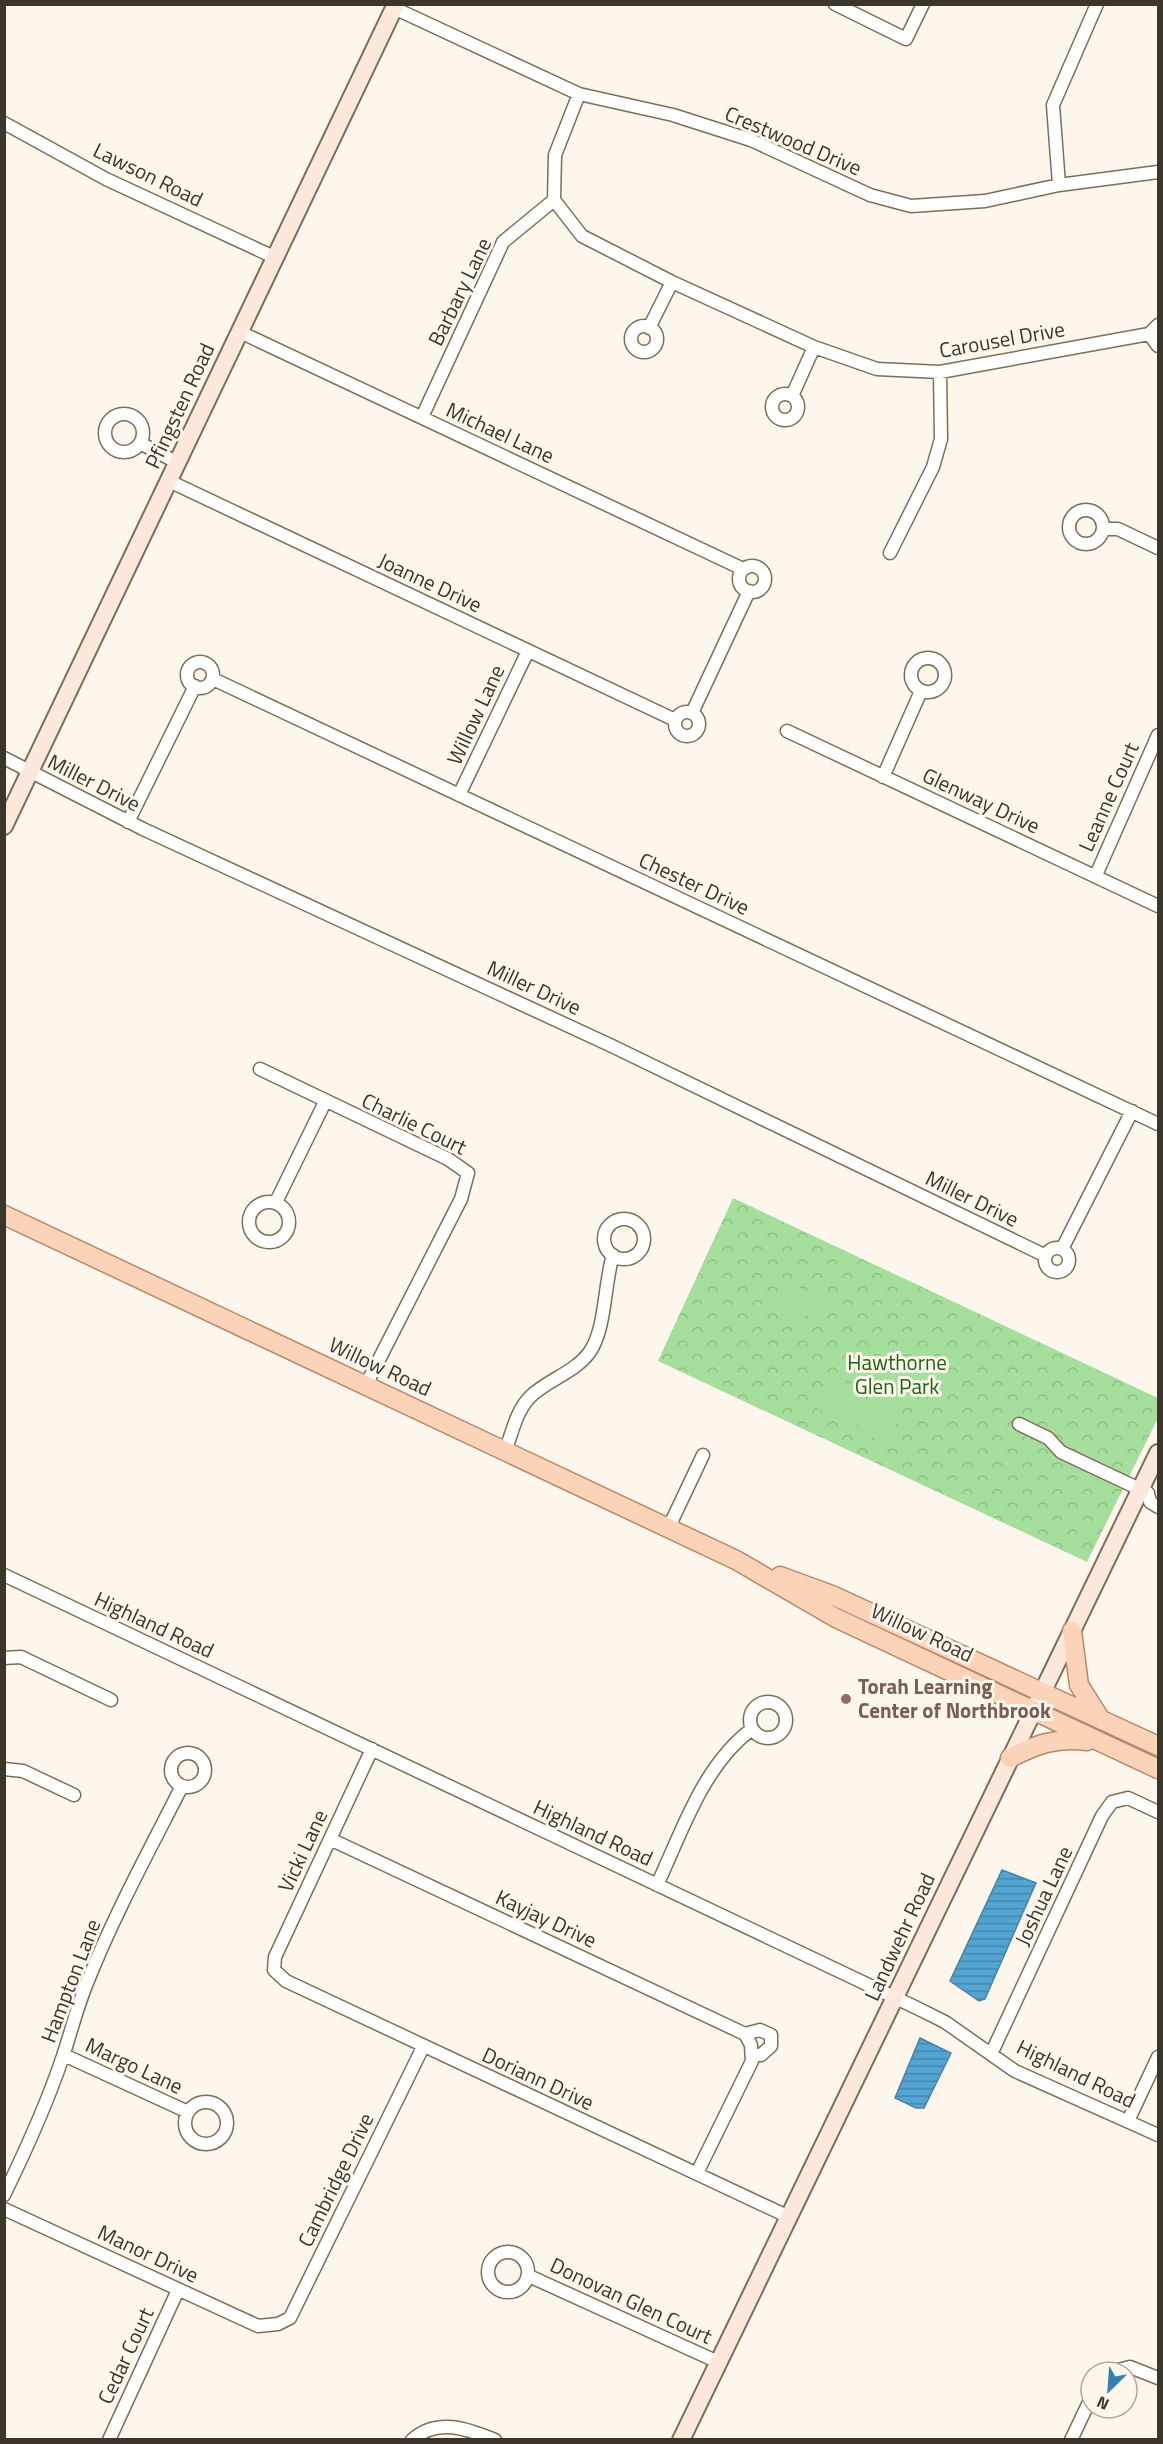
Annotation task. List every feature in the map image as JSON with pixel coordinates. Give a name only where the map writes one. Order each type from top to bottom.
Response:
[{"type":"main road","name":"Pfingsten Road","points":[[4,826],[395,6]]},
{"type":"main road","name":"Willow Road","points":[[4,1215],[736,1560],[837,1618],[1158,1769]]},
{"type":"main road","name":"Landwehr Road","points":[[681,2439],[896,1998],[1041,1692],[1149,1491],[1158,1453]]},
{"type":"main road","name":"Willow Road","points":[[736,1560],[832,1595],[1158,1746]]},
{"type":"main road","points":[[1072,1631],[1079,1685],[1101,1720]]},
{"type":"main road","points":[[1010,1758],[1041,1742],[1062,1738],[1104,1743]]},
{"type":"street","points":[[835,4],[906,39],[923,4]]},
{"type":"street","points":[[1059,185],[1053,105],[1097,4]]},
{"type":"street","name":"Crestwood Drive","points":[[395,6],[579,94],[673,115],[751,140],[870,195],[911,206],[985,201],[1059,185],[1158,172]]},
{"type":"street","points":[[554,200],[555,155],[579,94]]},
{"type":"street","name":"Lawson Road","points":[[4,123],[106,179],[276,258]]},
{"type":"street","name":"Carousel Drive","points":[[554,200],[582,236],[672,282],[814,347],[877,369],[940,372],[1149,334]]},
{"type":"street","name":"Barbary Lane","points":[[422,417],[503,242],[554,200]]},
{"type":"street","points":[[649,328],[672,282]]},
{"type":"street","points":[[1158,325],[1149,334],[1158,346]]},
{"type":"street","name":"Michael Lane","points":[[240,332],[743,569]]},
{"type":"street","points":[[792,396],[814,347]]},
{"type":"street","points":[[890,553],[933,468],[942,439],[940,372]]},
{"type":"street","points":[[140,443],[178,463]]},
{"type":"street","name":"Joanne Drive","points":[[169,481],[675,720]]},
{"type":"street","points":[[1103,529],[1118,529],[1158,548]]},
{"type":"street","points":[[754,566],[762,570],[765,578],[760,589],[749,591],[740,582],[743,569],[754,566]]},
{"type":"street","points":[[692,713],[749,591]]},
{"type":"street","name":"Willow Lane","points":[[459,795],[528,651]]},
{"type":"street","points":[[197,662],[205,662],[212,667],[213,679],[206,687],[195,686],[189,681],[187,673],[190,666],[197,662]]},
{"type":"street","name":"Chester Drive","points":[[213,679],[1158,1124]]},
{"type":"street","points":[[128,822],[195,686]]},
{"type":"street","points":[[883,777],[921,691]]},
{"type":"street","points":[[684,712],[692,713],[698,719],[699,727],[691,736],[679,734],[675,727],[675,720],[684,712]]},
{"type":"street","name":"Glenway Drive","points":[[787,731],[1158,906]]},
{"type":"street","name":"Leanne Court","points":[[1096,875],[1158,735]]},
{"type":"street","name":"Miller Drive","points":[[4,758],[128,822],[623,1051],[1046,1256]]},
{"type":"street","name":"Charlie Court","points":[[260,1069],[448,1160],[468,1173],[461,1199],[366,1385]]},
{"type":"street","points":[[276,1202],[325,1102]]},
{"type":"street","points":[[1062,1249],[1132,1111]]},
{"type":"street","points":[[1055,1248],[1062,1249],[1068,1254],[1069,1262],[1063,1271],[1051,1270],[1046,1264],[1046,1256],[1055,1248]]},
{"type":"street","points":[[505,1451],[520,1411],[529,1398],[576,1365],[588,1354],[597,1338],[606,1275],[613,1255]]},
{"type":"street","points":[[1019,1424],[1048,1438],[1061,1452],[1149,1491],[1150,1502],[1158,1507]]},
{"type":"street","points":[[668,1528],[703,1455]]},
{"type":"street","name":"Highland Road","points":[[4,1575],[896,1998],[945,2022],[992,2052],[1015,2071],[1158,2135]]},
{"type":"street","points":[[4,1658],[21,1657],[111,1700]]},
{"type":"street","points":[[657,1885],[708,1777],[739,1738],[752,1729]]},
{"type":"street","name":"Vicki Lane","points":[[274,1970],[275,1957],[372,1749]]},
{"type":"street","points":[[4,1769],[23,1771],[74,1795]]},
{"type":"street","name":"Hampton Lane","points":[[4,2195],[26,2150],[64,2055],[73,2018],[92,1969],[182,1786]]},
{"type":"street","name":"Joshua Lane","points":[[992,2052],[1102,1816],[1112,1802],[1128,1798],[1158,1812]]},
{"type":"street","name":"Kayjay Drive","points":[[330,1839],[745,2034],[760,2030],[771,2035],[771,2046],[766,2051],[752,2055],[752,2061],[697,2173]]},
{"type":"street","name":"Doriann Drive","points":[[274,1970],[286,1981],[423,2047],[789,2217]]},
{"type":"street","points":[[745,2034],[752,2055]]},
{"type":"street","name":"Cambridge Drive","points":[[278,2324],[290,2318],[423,2047]]},
{"type":"street","name":"Margo Lane","points":[[64,2055],[188,2112]]},
{"type":"street","points":[[1128,2121],[1158,2056]]},
{"type":"street","name":"Manor Drive","points":[[4,2209],[258,2326],[278,2324]]},
{"type":"street","name":"Donovan Glen Court","points":[[529,2276],[718,2362]]},
{"type":"street","name":"Cedar Court","points":[[109,2439],[178,2290]]},
{"type":"street","points":[[1139,2371],[1158,2378]]},
{"type":"street","points":[[1071,2439],[1080,2420]]},
{"type":"street","points":[[412,2439],[419,2433],[449,2426],[465,2428],[495,2439]]},
{"type":"green space","name":"Hawthorne Glen Park","points":[[733,1198],[1158,1398],[1158,1418],[1087,1562],[658,1361]]},
{"type":"green space","points":[[819,1284],[828,1290],[830,1296],[824,1305],[795,1324],[779,1317],[774,1299],[781,1290],[793,1286],[807,1291]]},
{"type":"green space","points":[[830,1372],[847,1380],[830,1414],[814,1407]]},
{"type":"green space","points":[[852,1382],[868,1390],[852,1425],[835,1417]]},
{"type":"green space","points":[[878,1382],[909,1397],[887,1444],[856,1430]]},
{"type":"water","points":[[1002,1870],[1036,1883],[985,1999],[979,2001],[950,1981]]},
{"type":"water","points":[[920,2038],[951,2053],[924,2108],[916,2108],[895,2098]]},
{"type":"place","name":"Torah Learning Center of Northbrook","points":[[846,1699]]}]
